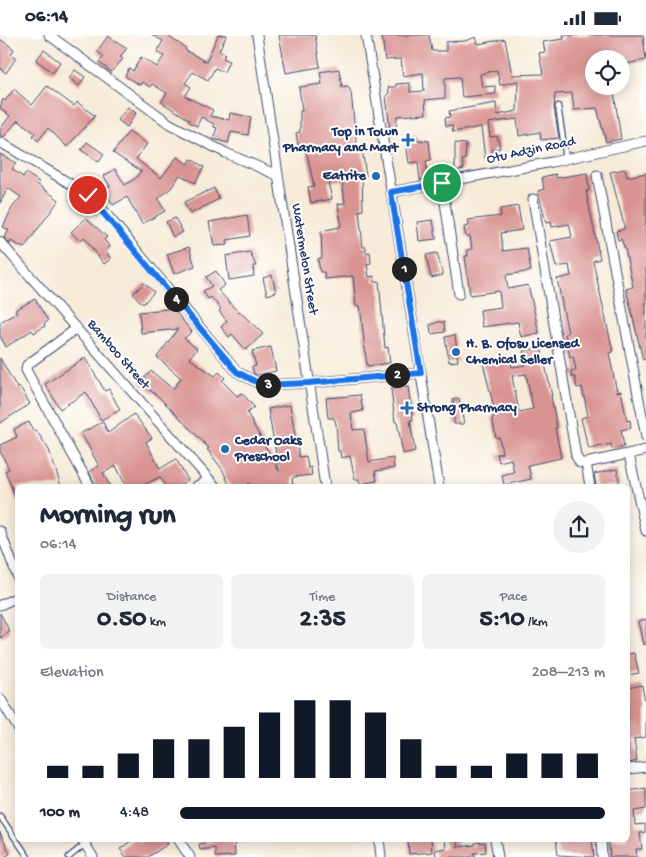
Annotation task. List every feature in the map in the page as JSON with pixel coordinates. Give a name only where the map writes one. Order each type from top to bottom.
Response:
[{"type":"street","points":[[49,35],[170,124],[226,153],[277,175]]},
{"type":"street","name":"Watermelon Street","points":[[257,35],[324,484]]},
{"type":"street","points":[[366,35],[439,484]]},
{"type":"street","name":"Otu Adzin Road","points":[[391,192],[566,159],[646,141]]},
{"type":"street","points":[[0,142],[74,186],[98,205],[237,372],[262,385],[309,383],[421,373]]},
{"type":"street","points":[[597,175],[646,437]]},
{"type":"street","points":[[442,183],[458,294]]},
{"type":"street","points":[[533,199],[576,456],[580,463],[586,463],[646,450]]},
{"type":"street","name":"Bamboo Street","points":[[0,242],[212,483]]},
{"type":"street","points":[[77,328],[27,365],[26,369],[89,484]]},
{"type":"street","points":[[629,455],[646,531]]},
{"type":"street","points":[[586,463],[590,484]]},
{"type":"street","points":[[0,531],[15,570]]},
{"type":"street","points":[[0,605],[15,598]]},
{"type":"street","points":[[0,698],[15,723]]},
{"type":"street","points":[[630,769],[646,767]]},
{"type":"street","points":[[85,842],[93,857]]},
{"type":"street","points":[[180,842],[190,857]]},
{"type":"street","points":[[380,842],[382,857]]},
{"type":"street","points":[[496,842],[498,857]]},
{"type":"street","points":[[601,842],[602,857]]},
{"type":"lane","points":[[558,106],[566,159]]},
{"type":"lane","points":[[0,816],[15,838]]},
{"type":"lane","points":[[18,842],[28,857]]},
{"type":"lane","points":[[69,857],[83,842]]},
{"type":"building","points":[[152,35],[166,35],[186,48],[185,50],[206,62],[218,35],[227,35],[219,50],[225,54],[223,58],[229,61],[224,72],[215,68],[208,80],[193,72],[185,83],[191,87],[185,96],[213,110],[210,116],[229,120],[230,113],[251,117],[248,135],[231,132],[228,143],[213,139],[217,128],[214,127],[214,124],[201,117],[197,126],[189,122],[190,120],[161,102],[167,93],[152,84],[150,87],[142,82],[140,85],[125,76],[129,68],[133,71],[141,57],[157,67],[164,56],[157,52],[163,41]]},
{"type":"building","points":[[279,35],[315,35],[320,67],[286,73]]},
{"type":"building","points":[[382,35],[429,35],[432,51],[446,51],[446,42],[465,41],[476,37],[478,44],[505,39],[512,75],[543,74],[539,53],[545,52],[543,42],[564,39],[563,35],[643,35],[646,60],[630,63],[630,50],[585,50],[585,95],[614,95],[621,139],[606,142],[597,108],[574,110],[572,93],[555,94],[554,107],[559,138],[541,140],[540,132],[519,136],[517,119],[488,123],[490,137],[497,136],[500,148],[492,150],[493,157],[485,158],[481,127],[453,132],[452,125],[446,126],[445,118],[450,117],[449,111],[496,103],[497,115],[517,111],[518,81],[500,85],[497,70],[480,74],[482,87],[495,86],[496,94],[462,97],[460,77],[445,78],[445,98],[425,100],[426,114],[397,116],[396,129],[390,130],[386,96],[389,93],[388,87],[396,87],[396,84],[410,83],[410,92],[424,91],[423,73],[403,76],[401,59],[385,60]]},
{"type":"building","points":[[108,36],[127,48],[120,57],[123,59],[111,72],[99,62],[104,57],[97,51]]},
{"type":"building","points":[[0,39],[14,49],[11,54],[16,58],[6,73],[0,68]]},
{"type":"building","points":[[44,50],[60,62],[53,73],[36,60]]},
{"type":"building","points":[[339,69],[342,87],[348,86],[351,92],[357,150],[362,149],[366,176],[362,176],[363,210],[359,211],[363,247],[366,247],[366,253],[370,252],[371,263],[367,264],[369,277],[374,276],[374,282],[379,281],[385,348],[388,347],[390,363],[367,366],[360,306],[356,306],[353,276],[325,279],[324,272],[320,272],[318,259],[322,258],[321,231],[340,227],[338,204],[345,203],[342,180],[328,182],[332,199],[311,203],[308,187],[314,186],[306,150],[302,150],[301,144],[298,145],[296,133],[300,132],[300,111],[302,111],[299,87],[322,84],[320,72]]},
{"type":"building","points":[[75,70],[85,77],[79,86],[69,78]]},
{"type":"building","points":[[47,86],[74,106],[77,102],[95,116],[67,147],[48,128],[38,141],[33,136],[35,133],[18,120],[4,137],[0,135],[0,129],[10,116],[0,108],[3,99],[5,101],[14,89],[32,105]]},
{"type":"building","points":[[128,107],[136,113],[127,127],[118,120]]},
{"type":"building","points":[[129,131],[147,144],[136,159],[161,178],[177,157],[188,164],[191,159],[204,167],[195,183],[180,175],[171,188],[158,199],[165,211],[142,224],[127,197],[113,205],[104,189],[110,186],[104,176],[115,169],[125,185],[136,178],[141,171],[113,153]]},
{"type":"building","points":[[417,136],[417,140],[429,141],[431,160],[426,161],[428,179],[420,180],[418,162],[409,163],[405,137]]},
{"type":"building","points":[[87,142],[104,154],[99,162],[81,150]]},
{"type":"building","points":[[455,143],[466,144],[465,160],[462,160],[464,169],[455,171]]},
{"type":"building","points":[[0,154],[16,163],[12,169],[23,177],[26,173],[39,182],[37,184],[59,200],[24,248],[11,241],[10,244],[4,238],[9,230],[3,227],[12,208],[21,197],[8,188],[0,203]]},
{"type":"building","points":[[625,169],[627,177],[646,173],[646,359],[643,360],[626,289],[633,287],[625,249],[621,239],[618,240],[616,231],[624,229],[624,225],[610,172]]},
{"type":"building","points":[[587,173],[589,191],[586,191],[600,259],[593,261],[613,352],[609,353],[617,392],[621,391],[627,421],[630,420],[631,428],[621,430],[624,447],[612,449],[611,444],[589,449],[586,439],[581,418],[588,416],[582,387],[577,388],[575,377],[572,377],[571,371],[576,370],[573,356],[570,357],[565,334],[568,333],[557,279],[571,276],[569,265],[556,267],[550,241],[572,237],[569,224],[552,227],[551,222],[546,223],[538,191],[544,189],[542,177],[556,174],[556,178]]},
{"type":"building","points":[[214,188],[219,199],[190,214],[184,202]]},
{"type":"building","points":[[518,206],[522,230],[501,233],[503,251],[527,248],[531,271],[506,275],[508,289],[528,285],[539,333],[521,337],[518,322],[482,327],[480,310],[501,307],[499,291],[470,295],[465,256],[468,256],[467,250],[472,249],[470,236],[466,237],[464,227],[469,226],[468,220],[501,216],[500,209]]},
{"type":"building","points":[[247,215],[250,236],[227,240],[228,245],[214,246],[209,222]]},
{"type":"building","points":[[86,218],[107,237],[104,240],[110,246],[106,252],[111,259],[104,264],[84,237],[80,241],[71,232]]},
{"type":"building","points":[[175,218],[183,232],[173,237],[166,222]]},
{"type":"building","points":[[433,220],[436,239],[419,241],[417,222]]},
{"type":"building","points":[[189,247],[195,266],[174,274],[167,254]]},
{"type":"building","points":[[250,252],[256,266],[253,266],[254,276],[229,280],[226,256]]},
{"type":"building","points":[[437,253],[443,275],[431,278],[426,255]]},
{"type":"building","points":[[216,271],[225,285],[218,290],[238,312],[263,334],[246,350],[232,334],[229,337],[221,327],[227,321],[219,311],[221,309],[211,297],[208,299],[203,291],[212,286],[206,277]]},
{"type":"building","points":[[272,275],[276,292],[267,295],[263,278]]},
{"type":"building","points":[[144,283],[154,292],[143,304],[133,294]]},
{"type":"building","points":[[35,299],[48,321],[44,324],[45,326],[34,333],[32,330],[6,347],[0,336],[0,322],[17,313],[15,310]]},
{"type":"building","points":[[171,306],[192,332],[184,338],[197,349],[189,358],[215,376],[219,372],[225,378],[222,381],[237,396],[242,393],[254,407],[247,413],[279,471],[268,409],[290,405],[299,457],[306,456],[308,468],[311,467],[312,475],[294,477],[292,479],[293,484],[229,484],[222,469],[207,449],[209,448],[159,397],[140,383],[151,371],[173,389],[181,378],[157,357],[178,329],[141,333],[139,312],[167,309]]},
{"type":"building","points":[[444,322],[445,332],[431,334],[430,325]]},
{"type":"building","points":[[455,335],[458,361],[449,362],[445,337]]},
{"type":"building","points":[[271,347],[276,371],[254,374],[252,367],[256,366],[252,351]]},
{"type":"building","points":[[541,347],[552,396],[557,428],[555,428],[561,458],[528,465],[531,479],[504,484],[502,475],[514,472],[511,459],[499,462],[497,454],[502,453],[499,437],[496,438],[492,417],[496,416],[483,363],[499,360],[500,364],[511,362],[512,367],[526,365],[523,351]],"holes":[[[526,374],[533,409],[519,412],[512,376]]]},
{"type":"building","points":[[0,358],[17,388],[20,387],[30,404],[0,423]]},
{"type":"building","points":[[85,358],[105,391],[109,389],[120,410],[101,420],[86,392],[60,409],[45,384]]},
{"type":"building","points":[[408,387],[413,420],[410,420],[415,451],[403,454],[397,422],[395,422],[391,389]]},
{"type":"building","points":[[360,395],[363,411],[351,413],[353,430],[364,429],[369,462],[393,458],[394,468],[375,471],[377,481],[360,484],[359,479],[355,480],[350,456],[341,458],[340,451],[338,451],[336,424],[334,418],[328,418],[326,398]]},
{"type":"building","points":[[453,399],[459,399],[464,424],[454,424]]},
{"type":"building","points":[[134,414],[152,438],[146,442],[160,469],[176,459],[188,480],[181,484],[164,484],[160,477],[146,484],[125,484],[116,466],[103,473],[109,484],[95,484],[89,472],[99,466],[81,433],[103,422],[108,433]]},
{"type":"building","points":[[29,422],[33,431],[36,430],[49,450],[60,484],[15,484],[15,496],[5,471],[9,469],[0,451],[0,445],[17,437],[14,429]]},
{"type":"building","points":[[617,469],[620,484],[596,484],[594,474]]},
{"type":"building","points":[[0,613],[10,632],[0,638]]},
{"type":"building","points":[[646,619],[646,644],[643,645],[638,621]]},
{"type":"building","points":[[634,653],[639,673],[630,675],[630,654]]},
{"type":"building","points":[[642,685],[646,707],[646,737],[634,739],[637,761],[630,763],[630,688]]},
{"type":"building","points":[[646,788],[646,809],[634,811],[635,825],[645,824],[645,833],[640,833],[642,849],[636,849],[637,857],[610,857],[608,842],[630,842],[630,791]]},
{"type":"building","points":[[0,832],[10,854],[4,857],[0,857]]},
{"type":"building","points":[[130,842],[167,842],[168,844],[148,857],[126,857],[120,849]]},
{"type":"building","points":[[234,842],[235,856],[215,857],[215,848],[200,850],[199,844]]},
{"type":"building","points":[[408,842],[431,842],[432,852],[409,854]]},
{"type":"building","points":[[445,842],[457,842],[458,847],[485,842],[486,852],[474,853],[475,857],[436,857],[435,850],[446,848]]},
{"type":"building","points":[[556,842],[592,842],[594,857],[558,855]]},
{"type":"place","name":"Top in Town Pharmacy and Mart","points":[[408,140]]},
{"type":"place","name":"Eatrite","points":[[376,176]]},
{"type":"place","name":"H. B. Ofosu Licensed Chemical Seller","points":[[456,352]]},
{"type":"place","name":"Strong Pharmacy","points":[[407,408]]},
{"type":"place","name":"Cedar Oaks Preschool","points":[[225,449]]},
{"type":"route","points":[[88,195],[237,372],[262,385],[309,383],[421,373],[391,192],[442,183]]}]
